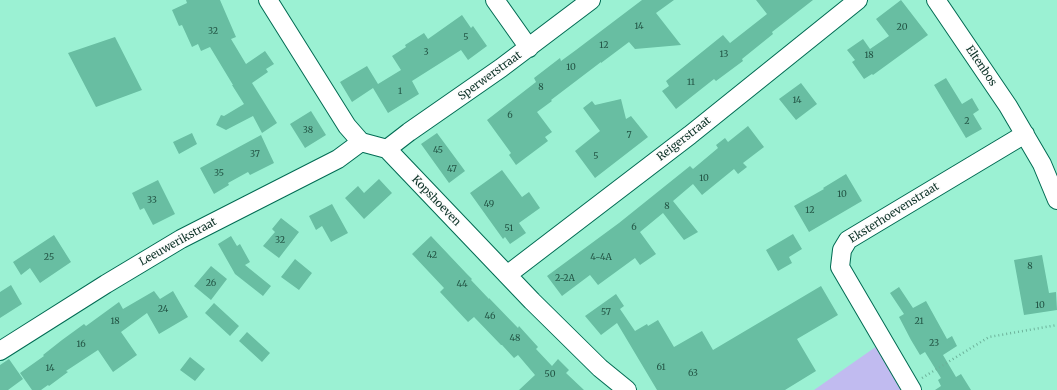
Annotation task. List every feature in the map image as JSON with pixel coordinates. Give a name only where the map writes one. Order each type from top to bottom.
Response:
[{"type":"street","points":[[268,0],[347,126],[361,142],[387,149]]},
{"type":"street","points":[[494,0],[529,48]]},
{"type":"street","name":"Sperwerstraat","points":[[387,149],[529,48],[591,0]]},
{"type":"street","name":"Reigerstraat","points":[[507,275],[690,135],[858,0]]},
{"type":"street","name":"Eltenbos","points":[[936,0],[1004,100],[1025,134],[1042,164],[1057,200]]},
{"type":"street","name":"Eksterhoevenstraat","points":[[911,388],[840,267],[842,250],[848,240],[1025,134]]},
{"type":"street","name":"Leeuwerikstraat","points":[[0,351],[145,260],[216,221],[338,159],[361,142]]},
{"type":"street","name":"Kopshoeven","points":[[387,149],[532,301],[600,368],[627,390]]},
{"type":"path","points":[[911,388],[989,338],[1057,325]]},
{"type":"shaded area","points":[[877,346],[903,390],[814,390]]},
{"type":"building","points":[[186,0],[220,0],[236,37],[231,39],[246,64],[265,51],[274,64],[266,69],[268,72],[252,83],[277,123],[262,133],[253,116],[226,130],[216,125],[221,115],[224,116],[244,104],[210,47],[201,51],[198,44],[192,47],[182,25],[179,26],[172,10],[187,3]]},
{"type":"building","points":[[642,0],[674,0],[656,13],[681,45],[635,49],[629,42],[601,62],[537,112],[552,132],[545,137],[548,141],[516,165],[509,155],[511,153],[487,120],[536,82],[534,78],[560,58],[561,61]]},
{"type":"building","points":[[756,0],[813,0],[772,32],[773,34],[742,59],[743,61],[716,81],[714,79],[676,109],[662,91],[669,86],[666,81],[723,35],[730,43],[767,14]]},
{"type":"building","points":[[901,0],[928,35],[873,75],[872,74],[864,79],[852,62],[855,60],[847,50],[863,39],[870,49],[889,36],[876,19]]},
{"type":"building","points":[[462,15],[471,28],[473,26],[487,46],[468,60],[461,50],[412,81],[419,94],[388,113],[373,88],[352,102],[340,82],[367,66],[378,84],[401,70],[392,56],[406,47],[405,45],[424,33],[428,39]]},
{"type":"building","points":[[115,37],[142,90],[96,107],[68,53]]},
{"type":"building","points":[[946,78],[962,104],[972,98],[979,110],[973,114],[982,129],[966,138],[934,85]]},
{"type":"building","points":[[801,83],[817,104],[796,120],[779,99]]},
{"type":"building","points":[[621,99],[626,119],[631,116],[648,137],[595,178],[575,151],[600,131],[583,108],[592,101],[595,105]]},
{"type":"building","points":[[311,111],[326,135],[305,148],[290,124]]},
{"type":"building","points":[[748,126],[764,147],[743,163],[747,167],[738,174],[734,169],[702,195],[693,184],[673,201],[698,232],[684,240],[663,213],[640,232],[656,254],[640,265],[635,258],[598,285],[590,275],[562,296],[547,276],[619,223],[690,166],[693,169],[718,148],[716,145],[725,138],[728,142]]},
{"type":"building","points":[[192,133],[197,144],[179,154],[173,142]]},
{"type":"building","points":[[437,133],[465,171],[449,183],[421,144]]},
{"type":"building","points":[[261,135],[274,163],[250,175],[248,172],[228,183],[229,185],[214,194],[200,168]]},
{"type":"building","points":[[502,170],[522,197],[529,192],[540,208],[519,223],[526,233],[510,244],[505,237],[503,239],[470,193]]},
{"type":"building","points":[[846,174],[862,201],[809,232],[794,206],[824,189],[823,188]]},
{"type":"building","points":[[379,179],[392,193],[364,219],[345,198],[358,186],[364,193]]},
{"type":"building","points":[[158,180],[175,214],[153,225],[144,208],[140,210],[132,193]]},
{"type":"building","points":[[332,204],[348,233],[331,242],[322,226],[316,230],[309,216]]},
{"type":"building","points":[[281,218],[299,232],[279,258],[263,246],[275,232],[272,229]]},
{"type":"building","points":[[793,234],[802,249],[789,257],[792,263],[778,271],[766,250]]},
{"type":"building","points":[[54,235],[71,262],[40,283],[30,268],[21,275],[13,262]]},
{"type":"building","points":[[231,236],[237,246],[240,244],[250,262],[245,265],[271,286],[263,296],[235,274],[218,244]]},
{"type":"building","points":[[431,236],[489,299],[518,328],[519,326],[538,347],[536,349],[552,366],[558,359],[569,370],[566,373],[584,390],[519,390],[535,375],[518,355],[514,358],[474,317],[468,322],[440,292],[444,288],[412,254]]},
{"type":"building","points":[[1042,255],[1049,293],[1056,292],[1057,310],[1024,315],[1014,260]]},
{"type":"building","points":[[295,259],[312,273],[299,290],[281,277]]},
{"type":"building","points":[[211,266],[227,279],[211,300],[194,286]]},
{"type":"building","points":[[11,285],[22,304],[0,318],[0,292]]},
{"type":"building","points":[[821,286],[838,315],[797,339],[816,371],[785,390],[657,390],[617,323],[601,335],[585,316],[616,294],[624,306],[620,309],[635,331],[658,320],[674,347],[702,331],[713,350]]},
{"type":"building","points":[[899,287],[913,308],[926,301],[947,339],[952,336],[957,346],[943,355],[956,377],[961,374],[971,390],[935,390],[941,386],[938,380],[941,378],[925,352],[920,355],[911,340],[899,317],[904,314],[890,293]]},
{"type":"building","points":[[154,291],[160,299],[173,291],[188,317],[159,334],[147,313],[121,332],[137,355],[113,372],[98,350],[66,371],[68,372],[49,386],[48,385],[41,390],[32,390],[20,373],[84,324],[86,326],[119,302],[123,309]]},
{"type":"building","points":[[214,303],[239,326],[230,336],[205,313]]},
{"type":"building","points":[[247,332],[270,353],[262,362],[239,341]]},
{"type":"building","points":[[190,357],[205,369],[195,381],[180,370]]},
{"type":"building","points":[[9,359],[23,379],[8,390],[0,390],[0,365]]}]
